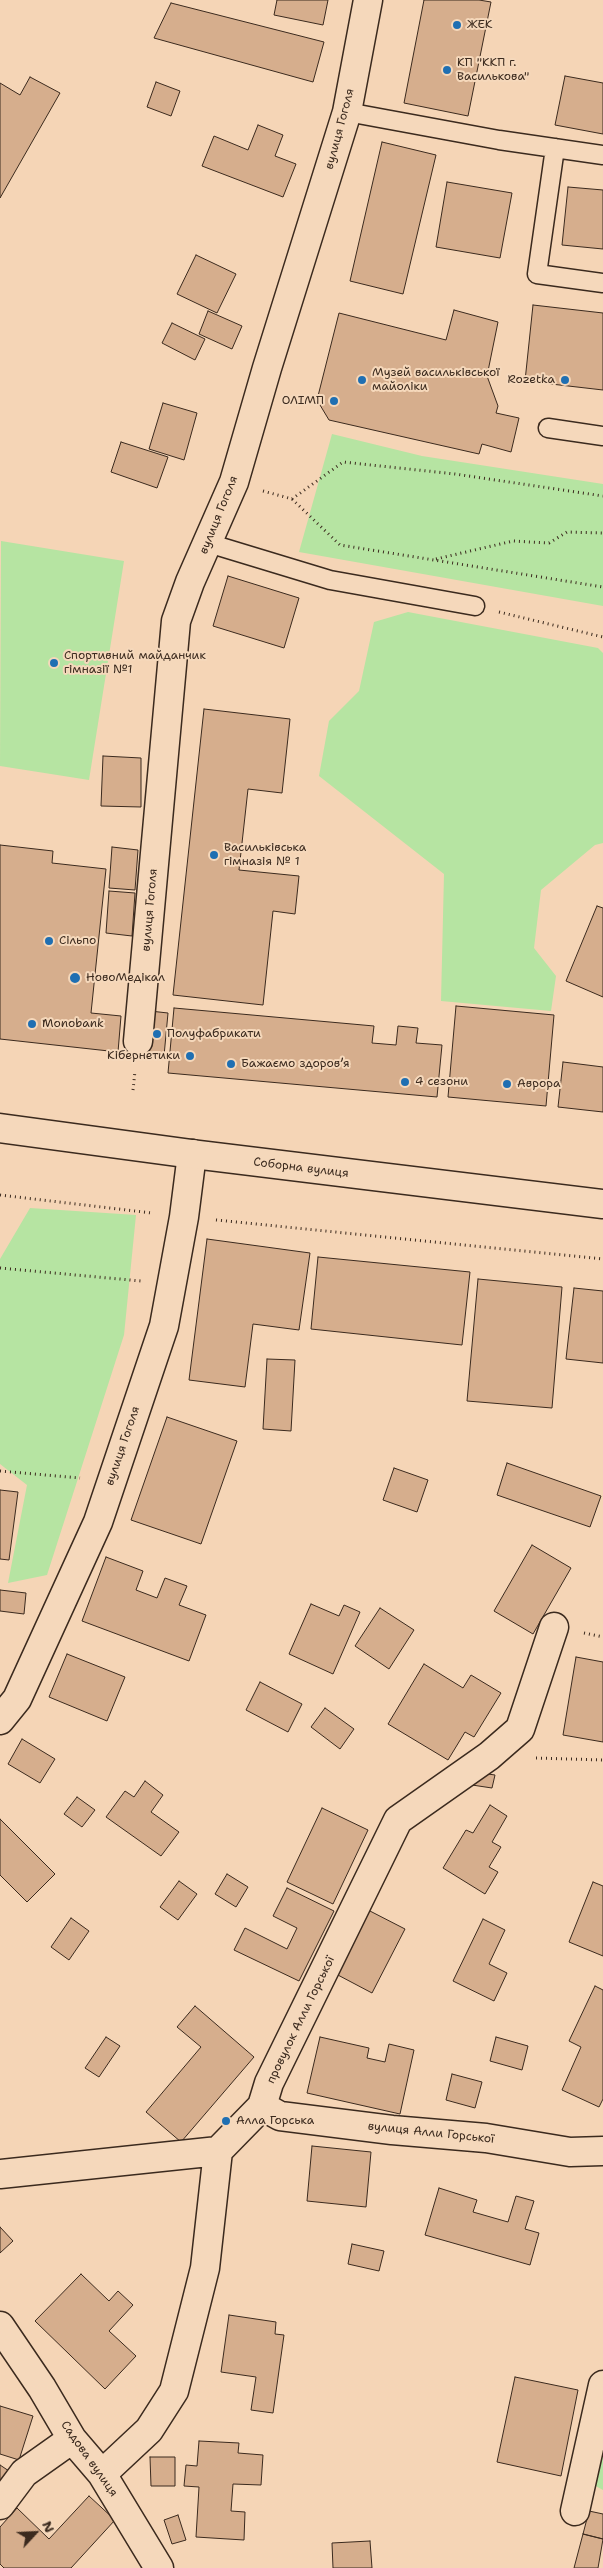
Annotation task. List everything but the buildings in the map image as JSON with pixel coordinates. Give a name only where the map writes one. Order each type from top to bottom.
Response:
[{"type":"street","name":"вулиця Гоголя","points":[[136,1053],[176,621],[190,582],[234,482],[266,368],[347,112],[368,0]]},
{"type":"street","name":"Соборна вулиця","points":[[0,1128],[192,1154],[603,1204]]},
{"type":"street","name":"вулиця Гоголя","points":[[0,1720],[17,1699],[98,1522],[164,1326],[184,1217],[192,1154]]},
{"type":"street","name":"провулок Алли Горської","points":[[218,2151],[262,2106],[269,2083],[398,1820],[489,1756],[520,1729],[554,1627]]},
{"type":"street","name":"вулиця Алли Горської","points":[[262,2106],[280,2116],[392,2130],[486,2138],[570,2152],[603,2151]]},
{"type":"street","points":[[0,2174],[218,2151],[205,2268],[174,2391],[149,2430],[102,2474]]},
{"type":"street","name":"Садова вулиця","points":[[0,2326],[42,2388],[72,2440],[102,2474],[159,2568]]},
{"type":"street","points":[[574,2511],[603,2385]]},
{"type":"street","points":[[0,2505],[24,2473],[72,2440]]},
{"type":"lane","points":[[347,112],[499,140],[603,155]]},
{"type":"lane","points":[[556,148],[538,274],[603,283]]},
{"type":"lane","points":[[548,428],[603,436]]},
{"type":"lane","points":[[208,543],[330,580],[475,606]]},
{"type":"path","points":[[292,499],[343,462],[455,474],[603,496]]},
{"type":"path","points":[[234,482],[292,499],[340,545],[603,587]]},
{"type":"path","points":[[433,560],[513,541],[549,543],[567,532],[603,532]]},
{"type":"path","points":[[475,606],[603,637]]},
{"type":"path","points":[[133,1090],[136,1053]]},
{"type":"path","points":[[0,1196],[184,1217],[603,1259]]},
{"type":"path","points":[[0,1268],[147,1282]]},
{"type":"path","points":[[0,1471],[93,1480],[110,1484]]},
{"type":"path","points":[[489,1756],[603,1760]]},
{"type":"green space","points":[[332,434],[422,456],[603,484],[603,606],[299,552]]},
{"type":"green space","name":"Спортивний майданчик гімназії №1","points":[[1,541],[124,561],[89,780],[0,766]]},
{"type":"green space","points":[[408,612],[598,648],[603,653],[603,843],[595,845],[541,890],[534,948],[556,976],[551,1011],[441,1001],[444,874],[319,776],[329,721],[359,691],[374,622]]},
{"type":"green space","points":[[30,1208],[136,1215],[124,1335],[47,1575],[8,1583],[27,1485],[0,1464],[0,1259]]},
{"type":"green space","points":[[603,2429],[603,2490],[592,2484]]},
{"type":"place","name":"ЖЕК","points":[[457,25]]},
{"type":"place","name":"КП \"ККП г. Василькова\"","points":[[447,70]]},
{"type":"place","name":"Музей васильківської майоліки","points":[[362,380]]},
{"type":"place","name":"Rozetka","points":[[565,380]]},
{"type":"place","name":"ОЛІМП","points":[[334,401]]},
{"type":"place","name":"Спортивний майданчик гімназії №1","points":[[54,663]]},
{"type":"place","name":"Васильківська гімназія № 1","points":[[214,855]]},
{"type":"place","name":"Сільпо","points":[[49,941]]},
{"type":"place","name":"НовоМедікал","points":[[75,978]]},
{"type":"place","name":"Monobank","points":[[32,1024]]},
{"type":"place","name":"Полуфабрикати","points":[[157,1034]]},
{"type":"place","name":"Кібернетики","points":[[190,1056]]},
{"type":"place","name":"Бажаємо здоровʼя","points":[[231,1064]]},
{"type":"place","name":"4 сезони","points":[[405,1082]]},
{"type":"place","name":"Аврора","points":[[507,1084]]},
{"type":"place","name":"Алла Горська","points":[[226,2121]]}]
